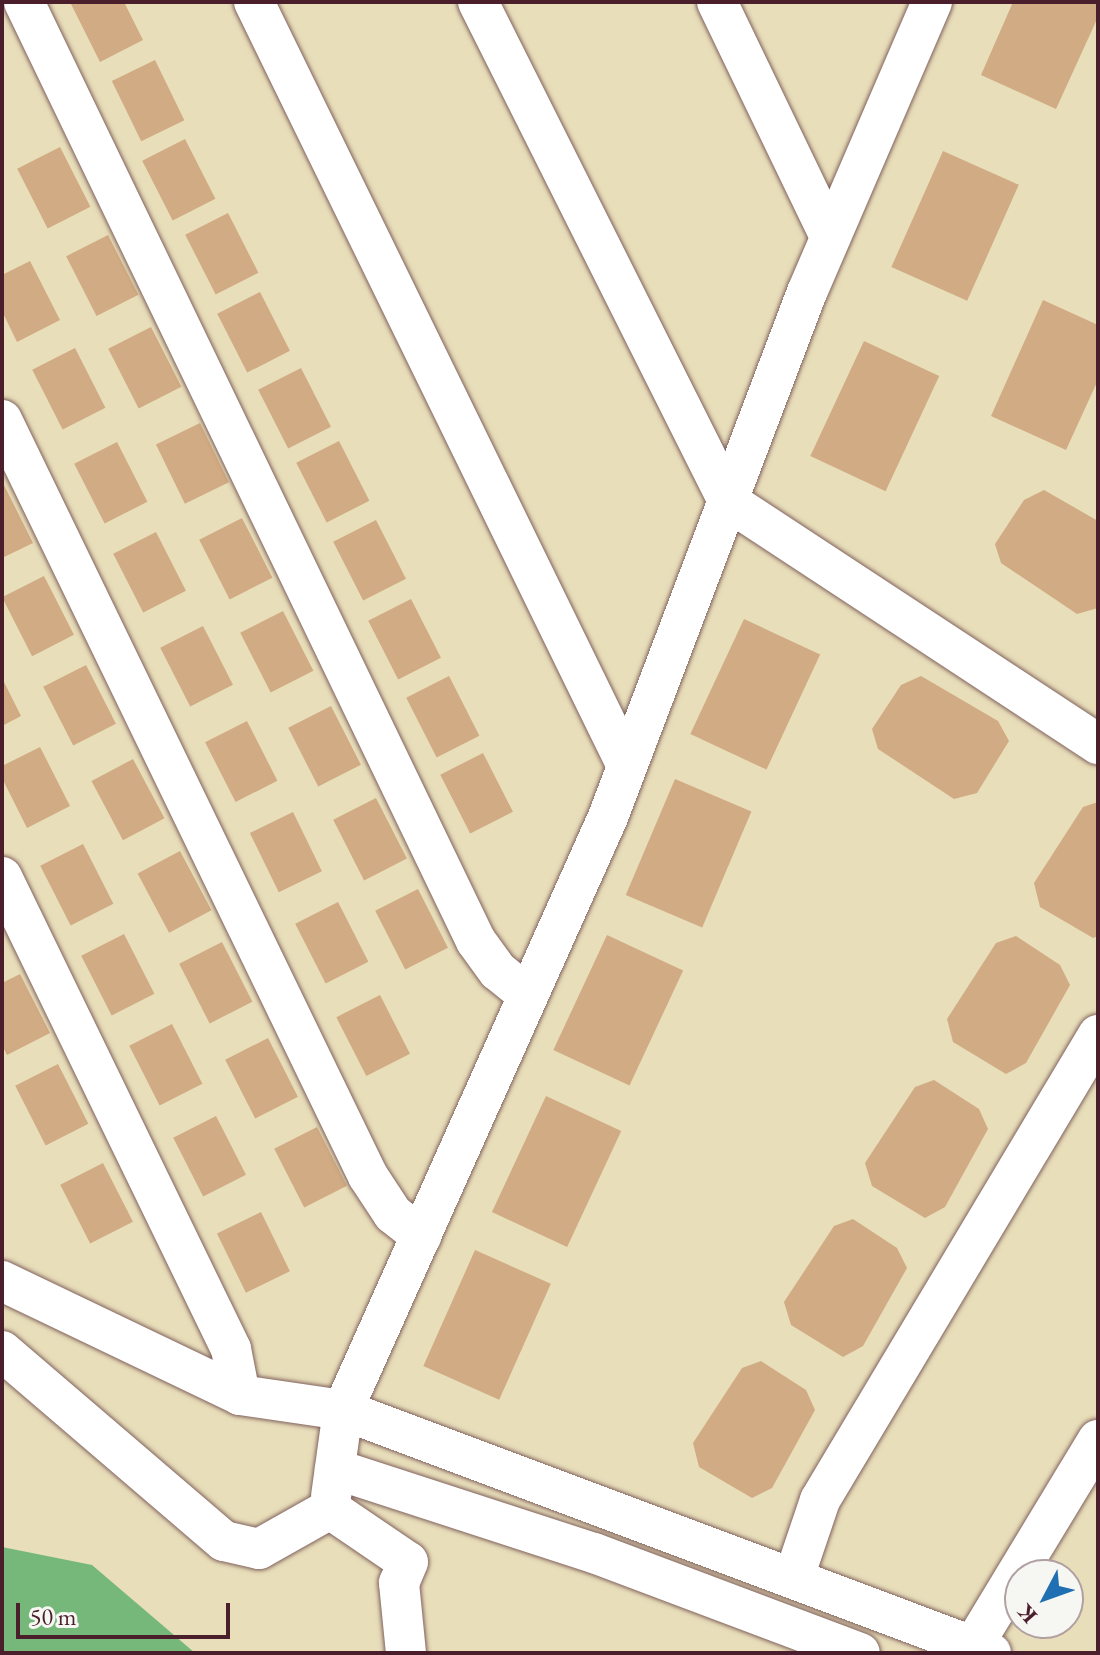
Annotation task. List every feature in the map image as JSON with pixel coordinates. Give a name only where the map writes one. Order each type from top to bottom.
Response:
[{"type":"street","points":[[24,2],[476,941],[498,971],[528,995]]},
{"type":"street","points":[[254,2],[627,766]]},
{"type":"street","points":[[478,2],[728,501],[1098,744]]},
{"type":"street","points":[[717,2],[830,237]]},
{"type":"street","points":[[330,1509],[343,1410],[627,766],[830,237],[932,2]]},
{"type":"street","points":[[2,420],[368,1176],[393,1214],[421,1236]]},
{"type":"street","points":[[2,877],[227,1340],[240,1395]]},
{"type":"street","points":[[794,1577],[820,1500],[1098,1035]]},
{"type":"street","points":[[2,1281],[240,1395],[343,1410],[982,1650],[1098,1440]]},
{"type":"street","points":[[2,1351],[224,1541],[259,1549],[330,1509]]},
{"type":"street","points":[[335,1469],[594,1553],[860,1653]]},
{"type":"street","points":[[330,1509],[408,1562],[399,1583],[406,1653]]},
{"type":"green space","points":[[2,1547],[92,1565],[195,1653],[2,1653]]},
{"type":"building","points":[[70,2],[124,2],[143,40],[100,62]]},
{"type":"building","points":[[1013,2],[1098,2],[1098,17],[1056,109],[981,75]]},
{"type":"building","points":[[155,60],[184,120],[141,141],[112,81]]},
{"type":"building","points":[[185,139],[215,199],[173,220],[142,161]]},
{"type":"building","points":[[60,147],[90,207],[48,228],[17,169]]},
{"type":"building","points":[[943,151],[1019,185],[967,301],[891,267]]},
{"type":"building","points":[[228,213],[258,273],[216,294],[185,235]]},
{"type":"building","points":[[108,235],[138,295],[97,316],[66,256]]},
{"type":"building","points":[[30,261],[60,320],[17,342],[2,311],[2,275]]},
{"type":"building","points":[[260,292],[290,351],[247,373],[217,314]]},
{"type":"building","points":[[1043,300],[1098,325],[1098,380],[1066,450],[991,416]]},
{"type":"building","points":[[151,327],[181,387],[139,408],[108,349]]},
{"type":"building","points":[[864,341],[939,376],[886,491],[810,456]]},
{"type":"building","points":[[75,348],[105,408],[63,429],[32,370]]},
{"type":"building","points":[[301,368],[331,427],[288,449],[258,390]]},
{"type":"building","points":[[200,423],[229,482],[185,504],[156,444]]},
{"type":"building","points":[[339,441],[369,501],[327,522],[296,463]]},
{"type":"building","points":[[117,442],[147,502],[105,523],[74,464]]},
{"type":"building","points":[[2,481],[33,543],[2,558]]},
{"type":"building","points":[[1044,490],[1098,521],[1098,608],[1077,614],[1001,563],[995,544],[1024,500]]},
{"type":"building","points":[[242,518],[272,578],[230,599],[199,540]]},
{"type":"building","points":[[376,520],[406,579],[363,601],[333,542]]},
{"type":"building","points":[[156,532],[186,591],[143,613],[113,554]]},
{"type":"building","points":[[44,576],[74,635],[32,656],[2,597]]},
{"type":"building","points":[[411,599],[441,658],[398,680],[368,621]]},
{"type":"building","points":[[283,611],[313,671],[271,692],[240,633]]},
{"type":"building","points":[[744,619],[820,654],[766,770],[690,734]]},
{"type":"building","points":[[203,626],[233,685],[190,707],[160,648]]},
{"type":"building","points":[[86,665],[116,724],[73,746],[43,687]]},
{"type":"building","points":[[449,676],[479,736],[437,757],[406,698]]},
{"type":"building","points":[[921,676],[998,721],[1009,741],[977,793],[954,799],[878,749],[872,729],[901,685]]},
{"type":"building","points":[[2,678],[21,716],[2,726]]},
{"type":"building","points":[[331,706],[361,765],[318,787],[288,728]]},
{"type":"building","points":[[247,721],[277,781],[236,802],[205,742]]},
{"type":"building","points":[[40,747],[70,806],[27,828],[2,778],[2,766]]},
{"type":"building","points":[[483,753],[513,812],[470,834],[440,775]]},
{"type":"building","points":[[133,759],[164,818],[123,840],[92,781]]},
{"type":"building","points":[[675,779],[751,811],[702,927],[626,895]]},
{"type":"building","points":[[376,798],[407,859],[364,880],[333,820]]},
{"type":"building","points":[[1098,802],[1098,936],[1093,938],[1040,907],[1034,883],[1083,807]]},
{"type":"building","points":[[293,812],[322,871],[279,892],[250,833]]},
{"type":"building","points":[[83,844],[113,904],[71,925],[40,866]]},
{"type":"building","points":[[180,851],[211,910],[169,933],[138,874]]},
{"type":"building","points":[[418,889],[448,948],[405,970],[375,911]]},
{"type":"building","points":[[338,902],[368,962],[326,983],[295,924]]},
{"type":"building","points":[[124,934],[154,994],[112,1015],[81,956]]},
{"type":"building","points":[[607,935],[683,970],[629,1086],[553,1050]]},
{"type":"building","points":[[1016,936],[1060,965],[1070,985],[1026,1063],[1006,1074],[953,1042],[947,1019],[996,943]]},
{"type":"building","points":[[222,942],[252,1002],[210,1023],[179,964]]},
{"type":"building","points":[[20,974],[50,1033],[7,1055],[2,1045],[2,983]]},
{"type":"building","points":[[380,995],[410,1054],[366,1076],[336,1017]]},
{"type":"building","points":[[172,1024],[202,1084],[160,1105],[129,1046]]},
{"type":"building","points":[[268,1038],[298,1097],[255,1119],[225,1060]]},
{"type":"building","points":[[58,1064],[88,1124],[46,1145],[15,1086]]},
{"type":"building","points":[[934,1080],[979,1109],[988,1129],[945,1207],[925,1218],[872,1186],[865,1163],[915,1087]]},
{"type":"building","points":[[546,1096],[621,1131],[567,1247],[492,1212]]},
{"type":"building","points":[[216,1116],[246,1175],[203,1197],[173,1138]]},
{"type":"building","points":[[317,1127],[347,1186],[304,1208],[274,1149]]},
{"type":"building","points":[[103,1163],[133,1222],[90,1244],[60,1185]]},
{"type":"building","points":[[261,1212],[290,1271],[246,1293],[217,1233]]},
{"type":"building","points":[[853,1219],[897,1248],[907,1268],[863,1346],[843,1357],[791,1325],[784,1302],[834,1226]]},
{"type":"building","points":[[475,1250],[551,1284],[499,1400],[423,1366]]},
{"type":"building","points":[[761,1361],[806,1390],[815,1410],[772,1488],[752,1498],[699,1467],[693,1443],[742,1368]]}]
